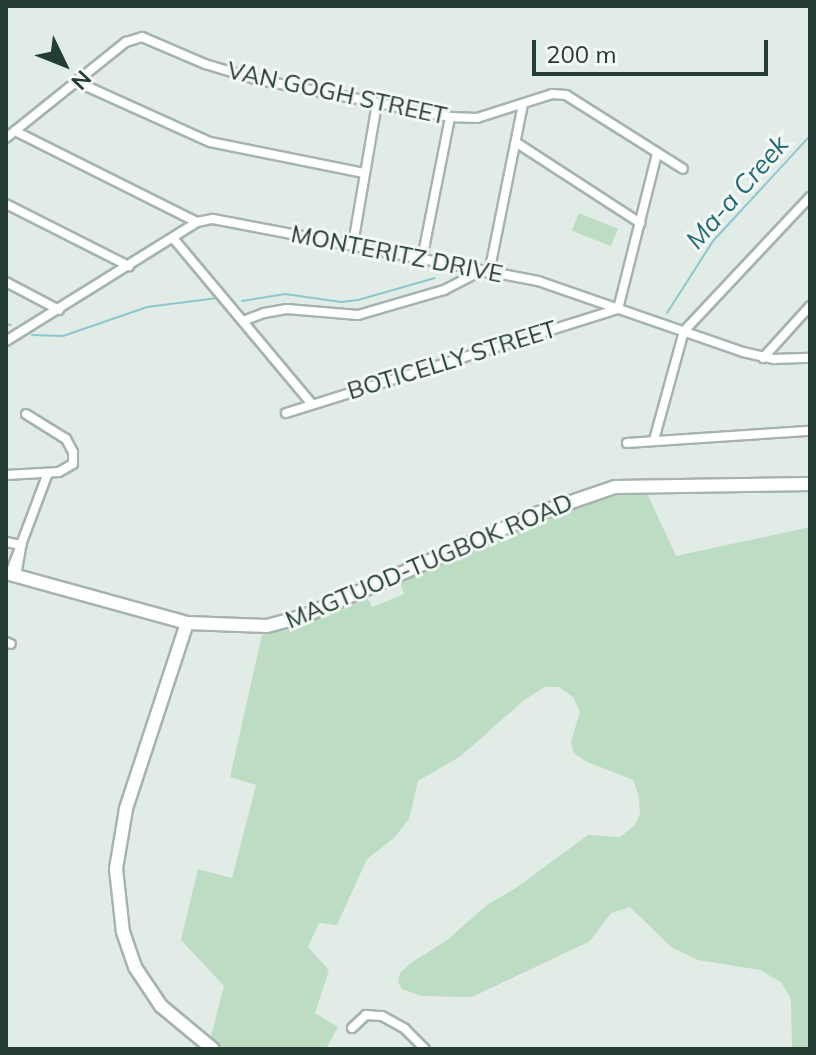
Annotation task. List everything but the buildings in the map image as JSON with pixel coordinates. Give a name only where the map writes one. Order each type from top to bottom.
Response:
[{"type":"main road","name":"MAGTUOD-TUGBOK ROAD","points":[[11,574],[187,623],[250,628],[285,623],[536,514],[615,487],[810,484]]},
{"type":"main road","points":[[187,623],[126,809],[116,869],[123,932],[135,967],[161,1006],[213,1049]]},
{"type":"street","name":"VAN GOGH STREET","points":[[6,138],[126,42],[142,37],[228,71],[450,117],[477,118],[552,94],[566,95],[683,169]]},
{"type":"street","points":[[77,82],[210,142],[364,173]]},
{"type":"street","points":[[353,244],[377,103]]},
{"type":"street","points":[[243,321],[287,309],[358,315],[444,290],[485,272],[517,143],[523,104]]},
{"type":"street","points":[[422,259],[450,117]]},
{"type":"street","points":[[6,341],[197,222],[15,131]]},
{"type":"street","points":[[517,143],[640,223]]},
{"type":"street","points":[[618,309],[657,154]]},
{"type":"street","points":[[654,440],[684,331],[810,197]]},
{"type":"street","points":[[6,204],[129,266]]},
{"type":"street","name":"MONTERITZ DRIVE","points":[[197,222],[221,220],[538,281],[763,358],[810,358]]},
{"type":"street","points":[[173,238],[311,403]]},
{"type":"street","points":[[6,282],[59,310]]},
{"type":"street","points":[[763,358],[810,306]]},
{"type":"street","name":"BOTICELLY STREET","points":[[286,413],[618,309]]},
{"type":"street","points":[[6,475],[48,473],[70,467],[73,452],[58,432],[26,414]]},
{"type":"street","points":[[627,443],[810,431]]},
{"type":"street","points":[[11,574],[48,473]]},
{"type":"street","points":[[6,542],[22,547]]},
{"type":"street","points":[[352,1028],[366,1015],[382,1016],[405,1029],[425,1049]]},
{"type":"green space","points":[[579,213],[618,229],[611,246],[572,231]]},
{"type":"green space","points":[[622,493],[647,493],[676,556],[810,527],[810,1049],[792,1049],[791,999],[781,982],[760,970],[698,960],[671,947],[630,907],[611,913],[590,941],[472,997],[421,996],[402,989],[398,982],[400,973],[446,941],[487,905],[516,888],[588,835],[620,837],[635,825],[640,814],[639,797],[633,780],[585,761],[573,752],[571,741],[580,712],[573,697],[559,687],[544,687],[523,701],[461,756],[418,781],[409,819],[394,838],[367,859],[337,925],[319,923],[308,947],[329,970],[315,1013],[338,1027],[326,1049],[220,1049],[210,1040],[224,986],[181,940],[198,869],[232,878],[256,785],[230,777],[262,635],[295,628],[366,595],[372,607],[404,594],[400,581],[582,505]]},
{"type":"waterway","name":"Ma-a Creek","points":[[667,313],[713,241],[810,136]]},
{"type":"waterway","name":"Ma-a Creek","points":[[242,301],[285,294],[341,302],[358,300],[435,278]]},
{"type":"waterway","name":"Ma-a Creek","points":[[32,335],[63,336],[147,307],[217,298]]},
{"type":"waterway","name":"Ma-a Creek","points":[[6,324],[11,325]]}]
